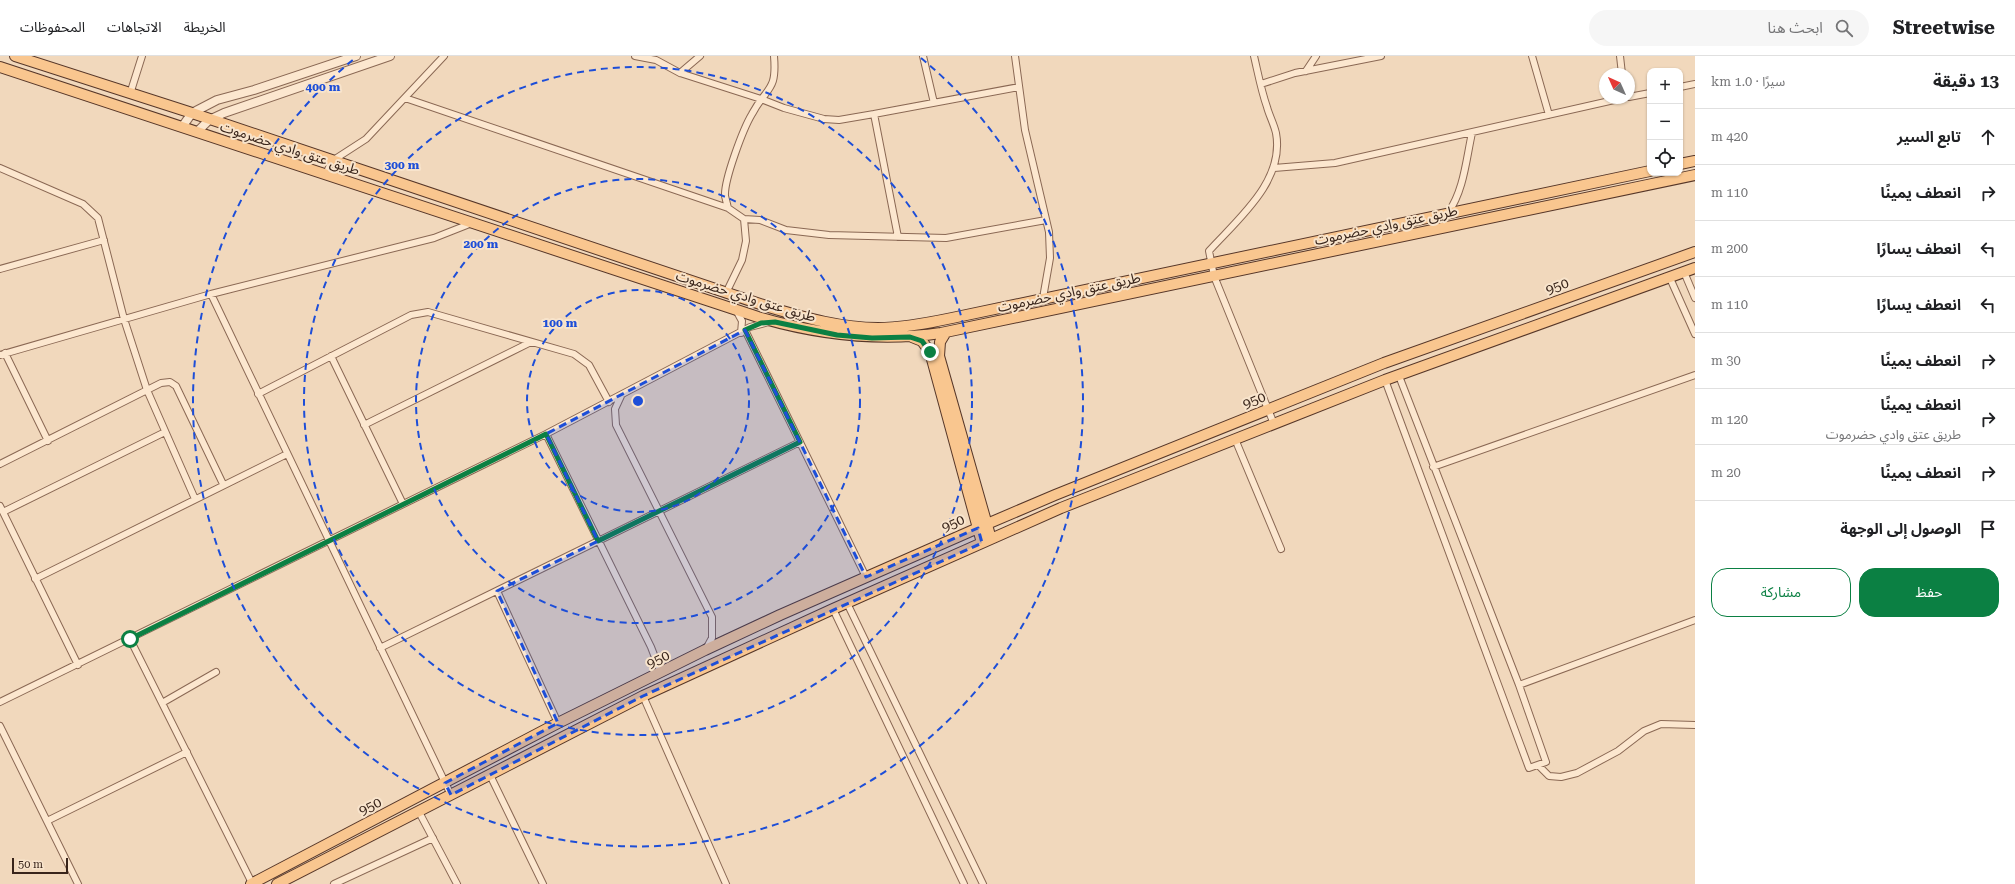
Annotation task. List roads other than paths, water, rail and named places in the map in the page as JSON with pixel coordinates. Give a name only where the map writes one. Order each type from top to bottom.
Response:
[{"type":"main road","name":"طريق عتق وادي حضرموت","points":[[14,56],[790,314],[839,324],[878,328],[952,318],[1647,172]]},
{"type":"main road","name":"طريق عتق وادي حضرموت","points":[[0,66],[735,310],[775,322],[837,335],[872,338],[910,337],[946,332],[1695,175]]},
{"type":"main road","points":[[1683,163],[1695,161]]},
{"type":"main road","name":"950","points":[[251,884],[558,723],[706,650],[780,615],[1055,494],[1384,363],[1695,252]]},
{"type":"main road","name":"950","points":[[277,884],[643,696],[847,602],[1061,508],[1384,380],[1399,376],[1669,276],[1695,268]]},
{"type":"main road","points":[[837,335],[839,324]]},
{"type":"main road","points":[[946,332],[940,342],[939,356],[986,541]]},
{"type":"main road","points":[[910,337],[922,341],[930,352],[982,526]]},
{"type":"street","points":[[130,94],[142,56]]},
{"type":"street","points":[[182,127],[192,114],[217,100],[254,90],[356,56]]},
{"type":"street","points":[[197,132],[209,120],[224,113],[390,56]]},
{"type":"street","points":[[326,174],[332,161],[366,139],[444,56]]},
{"type":"street","points":[[635,56],[656,60],[680,73],[784,108],[824,119],[839,120],[1019,87]]},
{"type":"street","points":[[680,73],[700,56]]},
{"type":"street","points":[[728,208],[725,195],[733,161],[751,114],[761,99],[772,87],[774,80],[774,56]]},
{"type":"street","points":[[923,56],[934,103]]},
{"type":"street","points":[[1015,56],[1025,130],[1049,232],[1050,258],[1043,298]]},
{"type":"street","points":[[1254,56],[1276,133],[1277,154],[1274,168],[1247,211],[1209,251],[1214,276],[1274,424]]},
{"type":"street","points":[[1306,70],[1316,56]]},
{"type":"street","points":[[1261,84],[1306,70],[1381,56]]},
{"type":"street","points":[[1532,56],[1549,115]]},
{"type":"street","points":[[1620,56],[1621,68]]},
{"type":"street","points":[[1683,86],[1695,84]]},
{"type":"street","points":[[1635,96],[1647,94]]},
{"type":"street","points":[[405,98],[728,208],[744,219],[760,220],[786,230],[829,235],[946,238],[1046,220]]},
{"type":"street","points":[[1274,168],[1335,163],[1599,104]]},
{"type":"street","points":[[874,114],[898,237]]},
{"type":"street","points":[[1447,213],[1456,200],[1461,186],[1472,133]]},
{"type":"street","points":[[0,176],[2,169],[87,207],[98,218],[124,319],[147,390],[195,499]]},
{"type":"street","points":[[726,293],[742,260],[746,241],[744,219]]},
{"type":"street","points":[[48,441],[3,354],[211,294],[434,238],[473,223]]},
{"type":"street","points":[[0,270],[104,240]]},
{"type":"street","points":[[1684,272],[1695,298]]},
{"type":"street","points":[[1669,276],[1695,334]]},
{"type":"street","points":[[211,294],[451,795]]},
{"type":"street","points":[[735,310],[742,321],[743,332],[800,442],[866,577]]},
{"type":"street","points":[[258,394],[411,315],[421,312],[434,313],[574,354],[584,361],[592,371],[609,402]]},
{"type":"street","points":[[0,702],[78,666],[329,540],[546,434],[761,323],[775,322]]},
{"type":"street","points":[[364,425],[531,342]]},
{"type":"street","points":[[331,356],[403,504]]},
{"type":"street","points":[[1433,467],[1695,375]]},
{"type":"street","points":[[1384,380],[1529,768],[1538,765],[1546,762],[1519,685],[1433,467],[1399,376]]},
{"type":"street","points":[[0,464],[147,390],[164,382],[170,382],[176,386],[223,484]]},
{"type":"street","points":[[622,396],[615,409],[616,425],[712,617],[712,638],[706,650]]},
{"type":"street","points":[[3,512],[166,432]]},
{"type":"street","points":[[546,434],[651,647],[660,673]]},
{"type":"street","points":[[1235,439],[1281,549]]},
{"type":"street","points":[[380,648],[800,442]]},
{"type":"street","points":[[36,579],[223,484],[287,454]]},
{"type":"street","points":[[0,506],[78,666]]},
{"type":"street","points":[[497,591],[558,723]]},
{"type":"street","points":[[847,602],[982,884]]},
{"type":"street","points":[[833,609],[964,884]]},
{"type":"street","points":[[1519,685],[1695,620]]},
{"type":"street","points":[[130,639],[251,884]]},
{"type":"street","points":[[162,703],[216,672]]},
{"type":"street","points":[[643,696],[726,884]]},
{"type":"street","points":[[1538,765],[1549,776],[1561,777],[1577,772],[1618,751],[1644,731],[1662,724],[1695,725]]},
{"type":"street","points":[[0,726],[78,884]]},
{"type":"street","points":[[47,821],[187,752]]},
{"type":"street","points":[[490,775],[543,884]]},
{"type":"street","points":[[419,812],[457,884]]},
{"type":"street","points":[[334,884],[433,838]]}]
